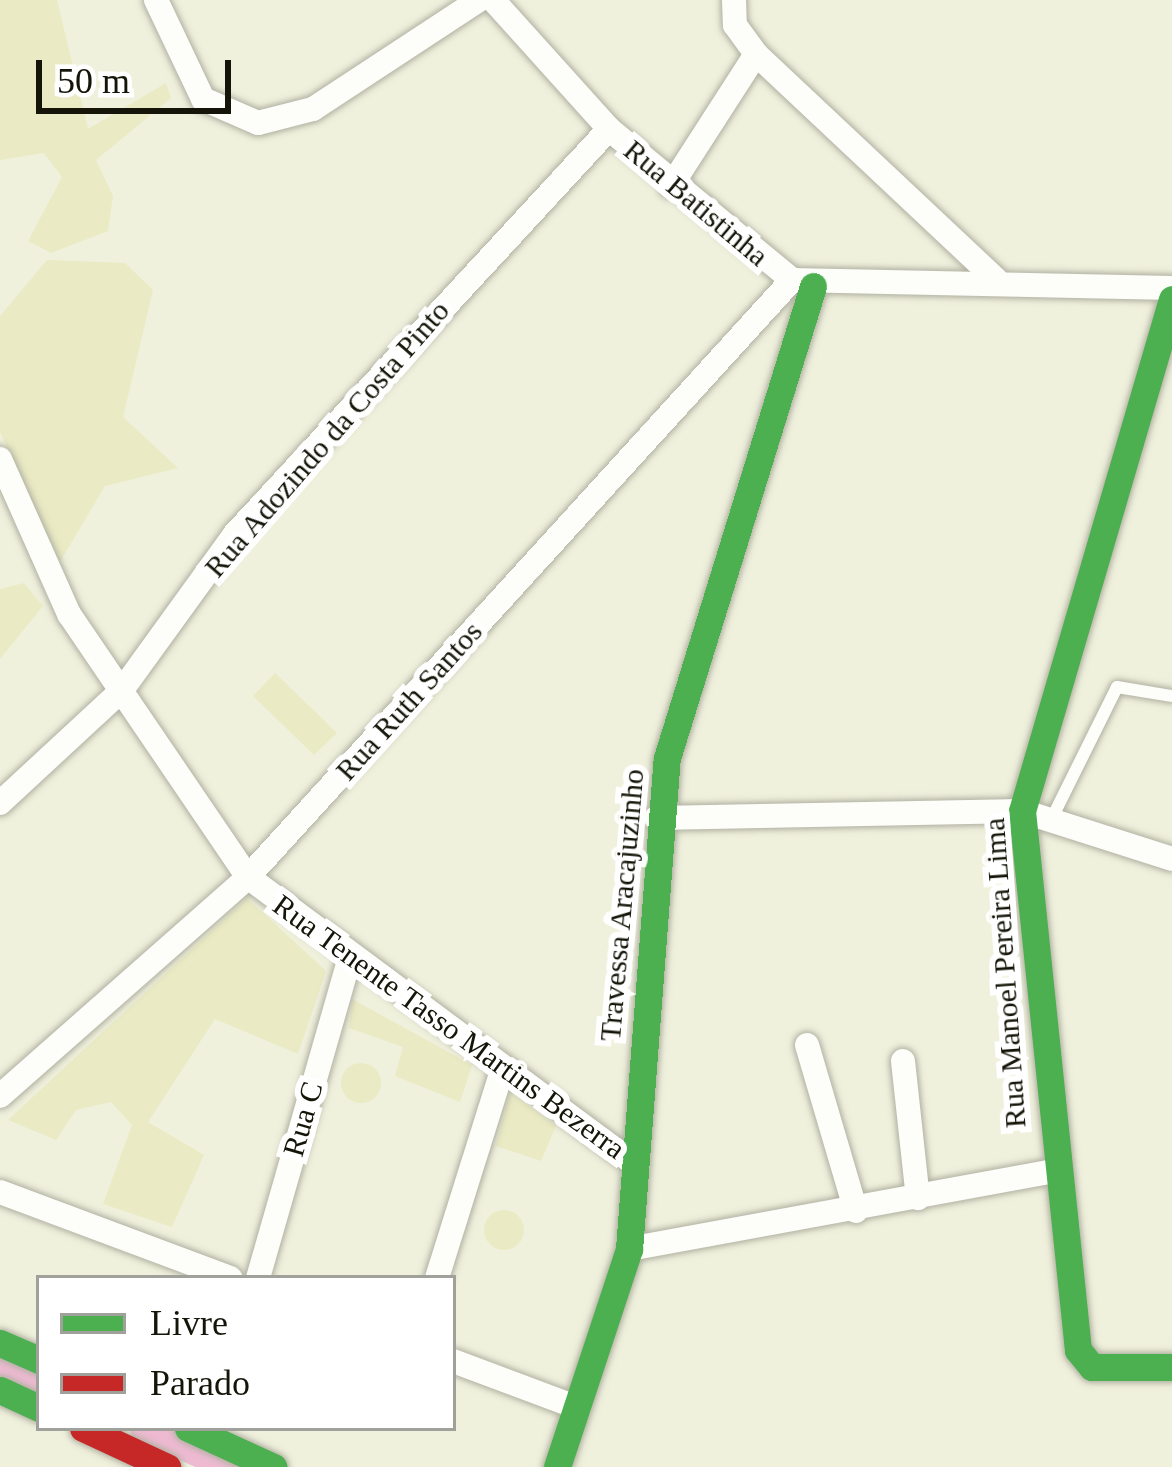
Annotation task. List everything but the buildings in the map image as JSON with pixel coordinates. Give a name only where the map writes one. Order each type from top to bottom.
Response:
[{"type":"street","points":[[157,0],[203,99],[258,123],[313,109],[479,0]]},
{"type":"street","name":"Rua Batistinha","points":[[493,0],[609,129],[671,186],[803,283]]},
{"type":"street","points":[[734,0],[735,25],[756,54],[997,279]]},
{"type":"street","points":[[671,186],[756,54]]},
{"type":"street","name":"Rua Adozindo da Costa Pinto","points":[[0,803],[122,690],[250,518],[609,129]]},
{"type":"street","points":[[803,283],[997,279],[1172,288]]},
{"type":"street","name":"Travessa Aracajuzinho","points":[[557,1467],[629,1249],[656,818],[675,722],[803,283]]},
{"type":"street","name":"Rua Ruth Santos","points":[[0,1096],[248,877],[803,283]]},
{"type":"street","name":"Rua Manoel Pereira Lima","points":[[1172,299],[1022,811],[1054,1171],[1078,1350],[1093,1366],[1172,1367]]},
{"type":"street","name":"Rua Tenente Tasso Martins Bezerra","points":[[0,459],[69,614],[248,877],[349,960],[637,1166]]},
{"type":"street","points":[[656,818],[1022,811],[1172,859]]},
{"type":"street","name":"Rua C","points":[[259,1275],[349,960]]},
{"type":"street","points":[[807,1045],[856,1211]]},
{"type":"street","points":[[903,1061],[918,1198]]},
{"type":"street","points":[[438,1275],[502,1070]]},
{"type":"street","points":[[629,1249],[856,1211],[1054,1171]]},
{"type":"street","points":[[0,1192],[222,1275]]},
{"type":"street","points":[[0,1342],[36,1359]]},
{"type":"street","points":[[456,1362],[579,1408]]},
{"type":"street","points":[[0,1390],[36,1407]]},
{"type":"street","points":[[89,1431],[167,1467]]},
{"type":"street","points":[[195,1431],[273,1467]]},
{"type":"lane","points":[[1052,818],[1117,687],[1172,696]]},
{"type":"green space","points":[[0,0],[57,0],[88,129],[166,83],[171,98],[96,160],[113,196],[108,231],[51,253],[28,241],[62,177],[44,153],[0,160]]},
{"type":"green space","points":[[47,260],[125,263],[153,290],[123,417],[178,468],[105,486],[60,562],[0,432],[0,316]]},
{"type":"green space","points":[[24,583],[43,606],[0,659],[0,589]]},
{"type":"green space","points":[[275,673],[337,733],[314,755],[253,696]]},
{"type":"green space","points":[[247,898],[326,971],[298,1054],[215,1019],[148,1122],[204,1155],[172,1227],[103,1204],[132,1125],[111,1102],[76,1110],[56,1140],[8,1120]]},
{"type":"green space","points":[[352,999],[472,1065],[460,1102],[395,1076],[403,1047],[349,1028]]},
{"type":"green space","points":[[361,1063],[375,1069],[381,1083],[375,1097],[361,1103],[347,1097],[341,1083],[347,1069]]},
{"type":"green space","points":[[510,1092],[556,1126],[541,1161],[496,1146]]},
{"type":"green space","points":[[504,1210],[518,1216],[524,1230],[518,1244],[504,1250],[490,1244],[484,1230],[490,1216]]},
{"type":"waterway","points":[[0,1365],[36,1381]]},
{"type":"waterway","points":[[150,1431],[228,1467]]},
{"type":"traffic: fast","points":[[557,1467],[629,1249],[667,758],[813,286]]},
{"type":"traffic: fast","points":[[1172,299],[1022,811],[1078,1350],[1092,1367],[1172,1367]]},
{"type":"traffic: fast","points":[[0,1343],[36,1359]]},
{"type":"traffic: fast","points":[[0,1390],[36,1407]]},
{"type":"traffic: fast","points":[[195,1431],[273,1467]]},
{"type":"traffic: jam","points":[[89,1431],[167,1467]]}]
